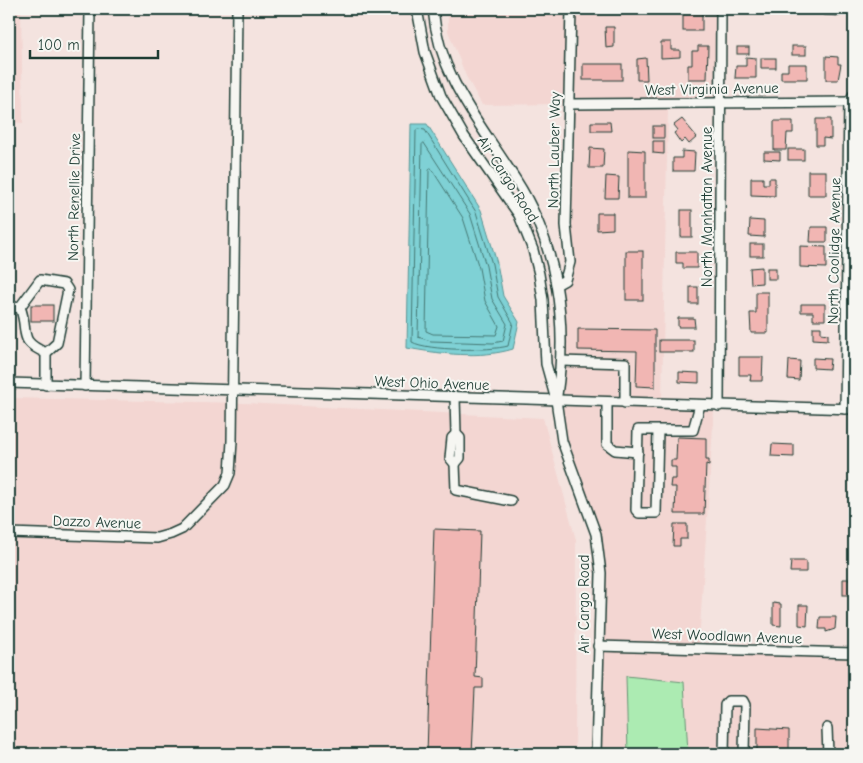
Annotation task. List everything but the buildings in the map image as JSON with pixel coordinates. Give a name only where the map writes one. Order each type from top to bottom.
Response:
[{"type":"street","name":"North Renellie Drive","points":[[85,386],[90,9]]},
{"type":"street","points":[[233,390],[237,9]]},
{"type":"street","name":"Air Cargo Road","points":[[417,9],[421,37],[429,66],[447,109],[519,216],[531,244],[543,300],[546,364],[556,400],[562,441],[596,534],[601,573],[596,754]]},
{"type":"street","name":"Air Cargo Road","points":[[433,9],[440,45],[450,76],[465,104],[517,181],[536,216],[545,239],[556,285],[560,315],[561,361],[556,400]]},
{"type":"street","name":"North Lauber Way","points":[[556,285],[565,280],[570,262],[566,225],[571,9]]},
{"type":"street","name":"North Manhattan Avenue","points":[[719,406],[721,9]]},
{"type":"street","name":"West Virginia Avenue","points":[[569,104],[853,99]]},
{"type":"street","name":"North Coolidge Avenue","points":[[850,409],[853,99]]},
{"type":"street","points":[[20,308],[40,280],[64,284],[68,290],[57,343],[46,353],[46,385]]},
{"type":"street","points":[[9,308],[20,308]]},
{"type":"street","points":[[20,308],[24,319],[26,339],[31,347],[46,353]]},
{"type":"street","points":[[561,361],[625,363],[625,403]]},
{"type":"street","name":"West Ohio Avenue","points":[[9,384],[850,409]]},
{"type":"street","name":"Dazzo Avenue","points":[[9,533],[158,538],[182,529],[225,485],[230,473],[233,390]]},
{"type":"street","points":[[455,397],[456,434],[452,438],[450,458],[455,464],[456,490],[511,501]]},
{"type":"street","points":[[607,402],[607,444],[615,450],[638,452]]},
{"type":"street","points":[[658,430],[656,513],[639,513],[636,510],[638,430],[658,430],[693,430],[700,405]]},
{"type":"street","name":"West Woodlawn Avenue","points":[[598,646],[854,653]]},
{"type":"street","points":[[724,754],[725,705],[728,701],[743,701],[745,705],[744,754]]},
{"type":"street","points":[[827,728],[828,754]]},
{"type":"shaded area","points":[[9,9],[21,9],[23,123],[9,122]]},
{"type":"shaded area","points":[[448,9],[567,9],[565,104],[482,105],[466,76],[448,31]]},
{"type":"shaded area","points":[[576,9],[717,9],[717,97],[574,99]]},
{"type":"shaded area","points":[[668,108],[662,399],[561,396],[566,365],[562,299],[564,221],[572,220],[574,109]]},
{"type":"shaded area","points":[[9,398],[245,403],[543,418],[576,540],[575,754],[9,754]]},
{"type":"shaded area","points":[[561,406],[714,410],[699,644],[603,641],[603,548],[566,440]]},
{"type":"shaded area","points":[[602,651],[854,658],[854,754],[688,754],[684,682],[626,677],[628,754],[601,754]]},
{"type":"green space","points":[[626,676],[684,682],[688,754],[628,754]]},
{"type":"water","points":[[411,124],[427,124],[481,210],[497,263],[503,296],[519,322],[513,349],[474,355],[447,354],[407,348]]}]
